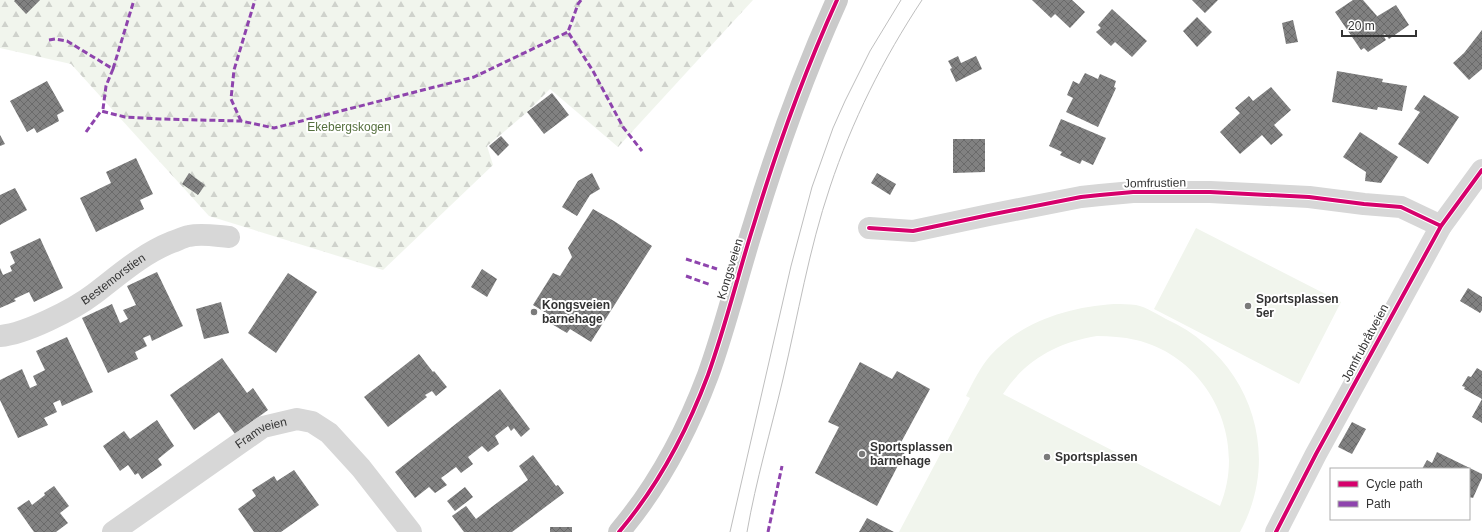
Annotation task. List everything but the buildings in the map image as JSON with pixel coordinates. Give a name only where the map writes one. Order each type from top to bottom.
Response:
[{"type":"main road","name":"Kongsveien","points":[[619,532],[655,482],[685,429],[697,403],[718,344],[784,132],[800,87],[837,0]]},
{"type":"street","name":"Jomfrubråtveien","points":[[1276,532],[1324,440],[1441,226],[1479,179]]},
{"type":"street","name":"Jomfrustien","points":[[869,228],[913,231],[1080,197],[1133,192],[1202,192],[1309,197],[1401,207],[1441,226]]},
{"type":"street","name":"Bestemorstien","points":[[0,336],[14,334],[68,310],[94,294],[135,262],[166,245],[188,236],[197,235],[229,237]]},
{"type":"street","name":"Framveien","points":[[113,532],[263,427],[297,419],[312,422],[328,433],[361,468],[411,532]]},
{"type":"green space","name":"Ekebergskogen","points":[[0,0],[753,0],[618,147],[550,89],[525,114],[487,146],[493,165],[383,270],[209,216],[71,64],[0,48]]},
{"type":"green space","name":"Sportsplassen 5er","points":[[1196,228],[1341,302],[1299,384],[1154,309]]},
{"type":"green space","points":[[1128,304],[1144,307],[1195,335],[1218,356],[1237,381],[1250,409],[1258,439],[1259,470],[1253,501],[1240,532],[899,532],[970,398],[966,396],[971,386],[990,356],[1003,344],[1031,325],[1047,318],[1080,308]],"holes":[[[1097,336],[1121,337],[1136,340],[1161,349],[1183,364],[1202,382],[1216,404],[1225,428],[1229,454],[1227,480],[1220,506],[1003,394],[1021,371],[1044,354],[1069,343]]]},
{"type":"tram line","points":[[730,532],[791,266],[812,187],[833,128],[845,101],[870,51],[901,0]]},
{"type":"tram line","points":[[747,532],[810,258],[830,187],[858,114],[894,45],[922,0]]},
{"type":"marked path","points":[[113,69],[134,0]]},
{"type":"marked path","points":[[241,121],[231,99],[234,70],[255,0]]},
{"type":"marked path","points":[[581,0],[578,4],[568,32],[593,71],[623,127],[642,151]]},
{"type":"marked path","points":[[86,132],[101,111],[125,117],[241,121],[274,128],[474,77],[568,32]]},
{"type":"marked path","points":[[49,40],[55,39],[67,41],[113,69],[106,86],[103,109]]},
{"type":"marked path","points":[[686,259],[717,269]]},
{"type":"marked path","points":[[686,276],[711,285]]},
{"type":"marked path","points":[[768,532],[782,466]]},
{"type":"cycle path","points":[[619,532],[659,477],[681,437],[700,396],[721,337],[748,243],[782,139],[813,55],[837,0]]},
{"type":"cycle path","points":[[1276,532],[1316,454],[1441,226],[1482,170]]},
{"type":"cycle path","points":[[869,228],[913,231],[1081,197],[1133,192],[1210,192],[1309,197],[1401,207],[1441,226]]},
{"type":"place","name":"Sportsplassen 5er","points":[[1248,306]]},
{"type":"place","name":"Kongsveien barnehage","points":[[534,312]]},
{"type":"place","name":"Sportsplassen barnehage","points":[[862,454]]},
{"type":"place","name":"Sportsplassen","points":[[1047,457]]}]
